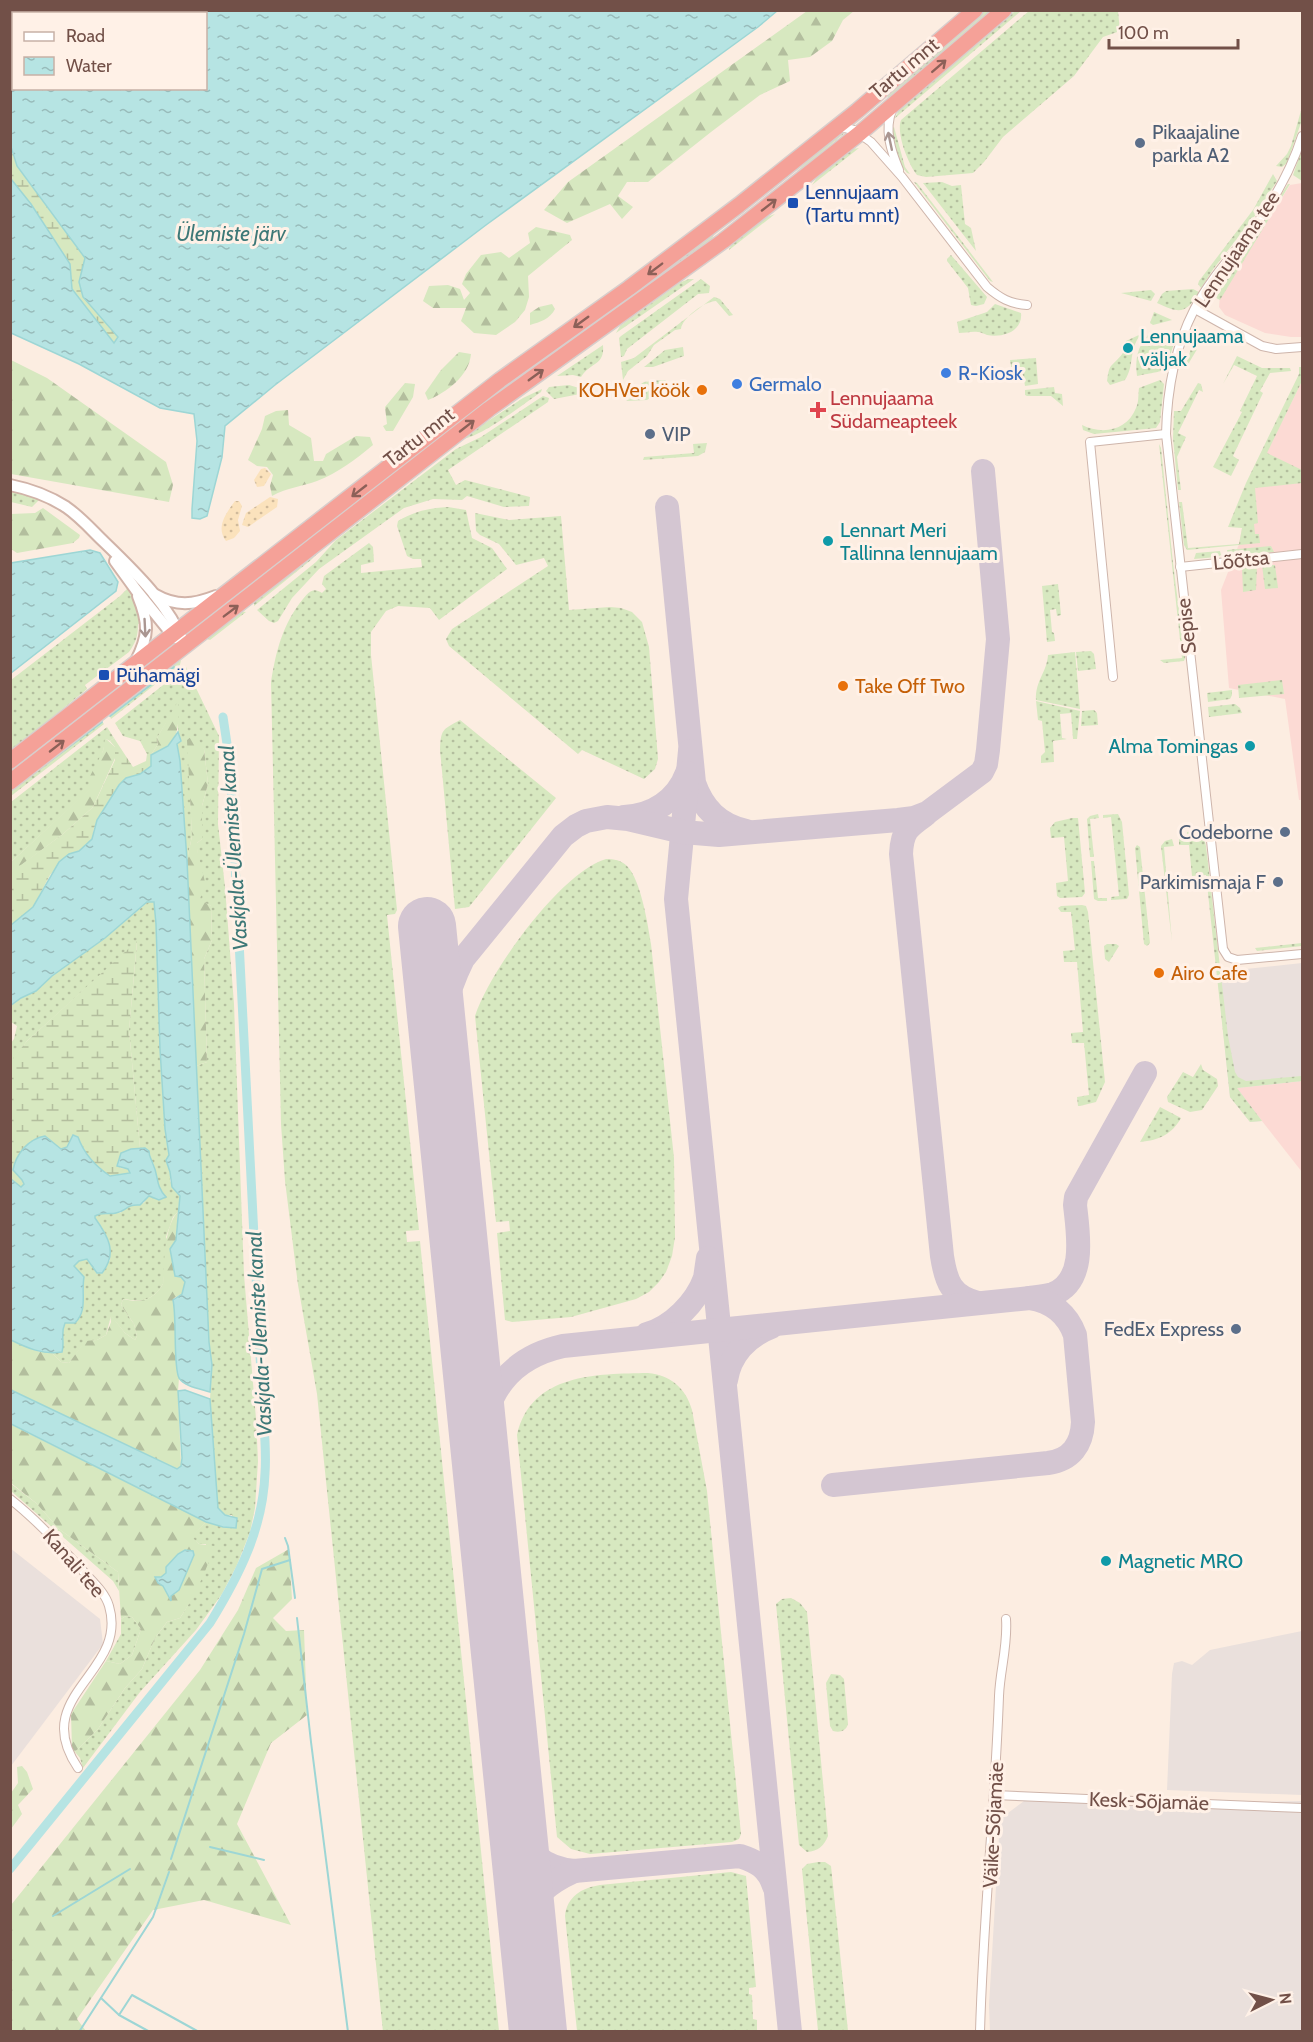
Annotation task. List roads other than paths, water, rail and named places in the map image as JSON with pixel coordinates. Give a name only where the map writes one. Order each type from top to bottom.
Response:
[{"type":"highway","name":"Tartu mnt","points":[[10,761],[500,380],[672,256],[838,127],[975,10]]},
{"type":"highway","name":"Tartu mnt","points":[[10,782],[489,410],[723,241],[860,133],[1004,10]]},
{"type":"street","points":[[895,104],[888,119],[888,128],[894,158],[902,177]]},
{"type":"street","points":[[838,127],[848,127],[871,142],[902,177],[987,288],[1008,302],[1027,305]]},
{"type":"street","name":"Lennujaama tee","points":[[1166,434],[1168,393],[1173,366],[1180,342],[1195,309],[1214,278],[1272,201],[1286,176],[1302,136]]},
{"type":"street","points":[[1195,309],[1262,346],[1286,349],[1302,347]]},
{"type":"street","points":[[1113,678],[1090,442],[1166,434]]},
{"type":"street","name":"Sepise","points":[[1166,434],[1222,943],[1225,954],[1236,960],[1302,954]]},
{"type":"street","points":[[10,485],[44,495],[64,505],[99,537],[151,593],[185,646]]},
{"type":"street","points":[[99,537],[136,590],[176,633]]},
{"type":"street","name":"Lõõtsa","points":[[1180,567],[1302,554]]},
{"type":"street","points":[[151,593],[168,601],[186,604],[200,603],[233,589]]},
{"type":"street","points":[[134,665],[146,639],[141,603],[136,590]]},
{"type":"street","name":"Kanali tee","points":[[10,1499],[43,1526],[97,1586],[110,1608],[111,1633],[107,1647],[66,1712],[64,1741],[71,1759],[78,1768]]},
{"type":"street","name":"Väike-Sõjamäe","points":[[980,2031],[995,1794],[999,1682],[1007,1647],[1006,1619]]},
{"type":"street","name":"Kesk-Sõjamäe","points":[[995,1794],[1302,1808]]},
{"type":"water","name":"Ülemiste järv","points":[[11,10],[777,10],[758,27],[486,225],[275,385],[225,426],[222,457],[207,516],[200,519],[192,518],[197,441],[194,414],[160,408],[79,364],[11,333],[11,179],[31,204],[70,264],[72,289],[114,343],[118,337],[83,297],[79,282],[85,258],[17,166],[11,147]]},
{"type":"water","points":[[90,550],[100,553],[118,582],[116,591],[11,673],[11,563]]},
{"type":"water","points":[[178,732],[181,741],[177,744],[187,860],[209,1342],[212,1365],[210,1392],[189,1386],[182,1381],[179,1378],[176,1364],[173,1300],[182,1294],[185,1282],[181,1277],[175,1276],[170,1249],[176,1240],[180,1196],[172,1187],[166,1160],[169,1155],[160,1049],[154,902],[147,902],[105,938],[52,976],[36,991],[10,1006],[11,925],[33,907],[59,862],[69,854],[79,851],[92,839],[97,820],[119,785],[126,778],[140,774],[151,766],[151,755],[168,746]]},
{"type":"water","points":[[73,1135],[78,1137],[83,1149],[91,1159],[110,1176],[130,1173],[128,1169],[117,1166],[121,1153],[131,1149],[145,1148],[149,1151],[159,1185],[166,1197],[159,1200],[149,1196],[140,1205],[116,1213],[95,1216],[109,1245],[107,1266],[102,1273],[97,1273],[87,1259],[79,1261],[74,1266],[84,1277],[81,1313],[75,1323],[65,1323],[62,1352],[48,1353],[11,1340],[11,1179],[21,1187],[24,1184],[13,1170],[20,1153],[33,1140],[45,1136],[61,1149],[67,1147]]},
{"type":"water","points":[[11,1390],[177,1469],[181,1466],[182,1458],[178,1391],[185,1390],[210,1399],[218,1508],[225,1515],[237,1518],[236,1528],[206,1522],[11,1424]]},
{"type":"water","points":[[185,1550],[193,1551],[194,1555],[179,1590],[171,1596],[171,1601],[155,1577],[161,1577],[166,1573],[166,1567]]},
{"type":"waterway","points":[[110,716],[174,667]]},
{"type":"waterway","name":"Vaskjala-Ülemiste kanal","points":[[10,1869],[210,1623],[240,1570],[260,1513],[265,1473],[265,1443],[230,764],[223,717]]},
{"type":"waterway","points":[[10,791],[102,722]]},
{"type":"waterway","points":[[285,1538],[295,1598]]},
{"type":"waterway","points":[[171,1859],[244,1634],[262,1569],[290,1560]]},
{"type":"waterway","points":[[297,1618],[348,2032]]},
{"type":"waterway","points":[[210,1847],[264,1860]]},
{"type":"waterway","points":[[53,1916],[130,1869]]},
{"type":"waterway","points":[[79,2032],[153,1917],[169,1872]]},
{"type":"waterway","points":[[119,2015],[132,1995],[199,2032]]},
{"type":"waterway","points":[[101,1998],[119,2015],[150,2032]]},
{"type":"place","name":"Pikaajaline parkla A2","points":[[1140,143]]},
{"type":"place","name":"Lennujaam (Tartu mnt)","points":[[793,203]]},
{"type":"place","name":"Lennujaama väljak","points":[[1128,348]]},
{"type":"place","name":"R-Kiosk","points":[[946,373]]},
{"type":"place","name":"Germalo","points":[[737,384]]},
{"type":"place","name":"KOHVer köök","points":[[702,390]]},
{"type":"place","name":"Lennujaama Südameapteek","points":[[818,410]]},
{"type":"place","name":"VIP","points":[[650,434]]},
{"type":"place","name":"Lennart Meri Tallinna lennujaam","points":[[828,541]]},
{"type":"place","name":"Pühamägi","points":[[104,675]]},
{"type":"place","name":"Take Off Two","points":[[843,686]]},
{"type":"place","name":"Alma Tomingas","points":[[1250,746]]},
{"type":"place","name":"Codeborne","points":[[1285,832]]},
{"type":"place","name":"Parkimismaja F","points":[[1278,882]]},
{"type":"place","name":"Airo Cafe","points":[[1159,973]]},
{"type":"place","name":"FedEx Express","points":[[1236,1329]]},
{"type":"place","name":"Magnetic MRO","points":[[1106,1561]]}]
